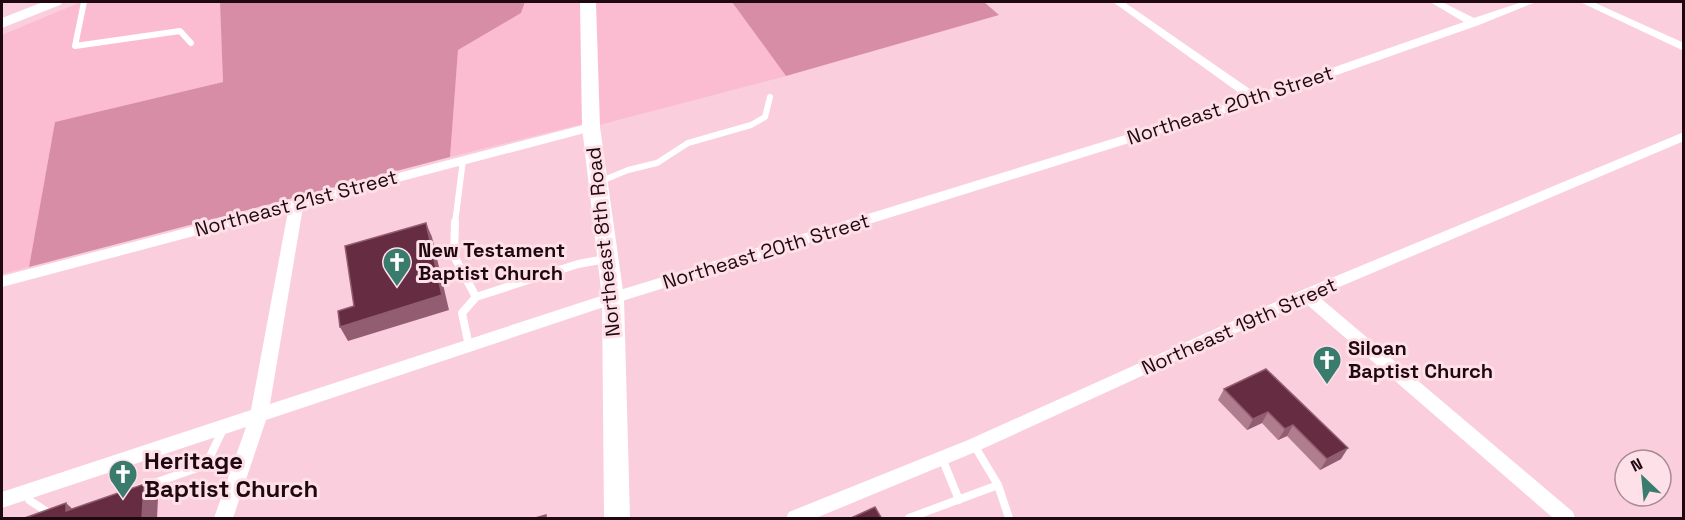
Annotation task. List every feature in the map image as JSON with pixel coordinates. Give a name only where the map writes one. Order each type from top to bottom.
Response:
[{"type":"main road","points":[[2,10],[24,2]]},
{"type":"main road","points":[[2,23],[55,2]]},
{"type":"main road","name":"Northeast 8th Road","points":[[588,2],[591,128],[613,298],[617,519]]},
{"type":"street","points":[[1118,2],[1256,99]]},
{"type":"street","points":[[1435,2],[1475,23]]},
{"type":"street","name":"Northeast 20th Street","points":[[2,500],[613,298],[1256,99],[1531,2]]},
{"type":"street","points":[[1585,2],[1683,48]]},
{"type":"street","name":"Northeast 21st Street","points":[[2,281],[297,202],[591,128]]},
{"type":"street","name":"Northeast 19th Street","points":[[803,517],[974,445],[1306,295],[1683,136]]},
{"type":"street","points":[[224,519],[259,415],[297,202]]},
{"type":"street","points":[[1306,295],[1566,519]]},
{"type":"lane","points":[[84,2],[75,45],[180,31],[191,42]]},
{"type":"lane","points":[[598,183],[628,170],[657,163],[688,143],[751,125],[765,117],[770,97]]},
{"type":"lane","points":[[463,160],[456,210],[454,256],[476,297]]},
{"type":"lane","points":[[469,346],[462,313],[476,297],[578,264],[608,259]]},
{"type":"lane","points":[[130,491],[206,465],[221,438],[224,427]]},
{"type":"lane","points":[[974,445],[998,485],[1009,519]]},
{"type":"lane","points":[[942,458],[959,500]]},
{"type":"lane","points":[[909,519],[998,485]]},
{"type":"lane","points":[[28,491],[29,500],[40,509],[54,517],[65,513]]},
{"type":"shaded area","points":[[81,2],[220,2],[223,82],[55,122],[29,267],[2,274],[2,35]]},
{"type":"shaded area","points":[[220,2],[525,2],[521,13],[458,50],[450,157],[29,267],[55,122],[223,82]]},
{"type":"shaded area","points":[[525,2],[581,2],[582,124],[450,157],[458,50],[521,13]]},
{"type":"shaded area","points":[[595,2],[732,2],[786,76],[599,125]]},
{"type":"shaded area","points":[[732,2],[984,2],[999,15],[786,76]]},
{"type":"building","points":[[426,223],[442,295],[340,327],[338,311],[354,306],[345,246]]},
{"type":"building","points":[[1266,369],[1348,448],[1327,459],[1293,425],[1285,429],[1268,412],[1253,419],[1224,389]]},
{"type":"building","points":[[144,484],[142,519],[22,519],[66,503],[66,511]]},
{"type":"building","points":[[875,507],[882,519],[849,519]]},
{"type":"building","points":[[546,515],[546,519],[532,519]]},
{"type":"place","name":"New Testament Baptist Church","points":[[397,288]]},
{"type":"place","name":"Siloan Baptist Church","points":[[1327,386]]},
{"type":"place","name":"Heritage Baptist Church","points":[[123,500]]}]
